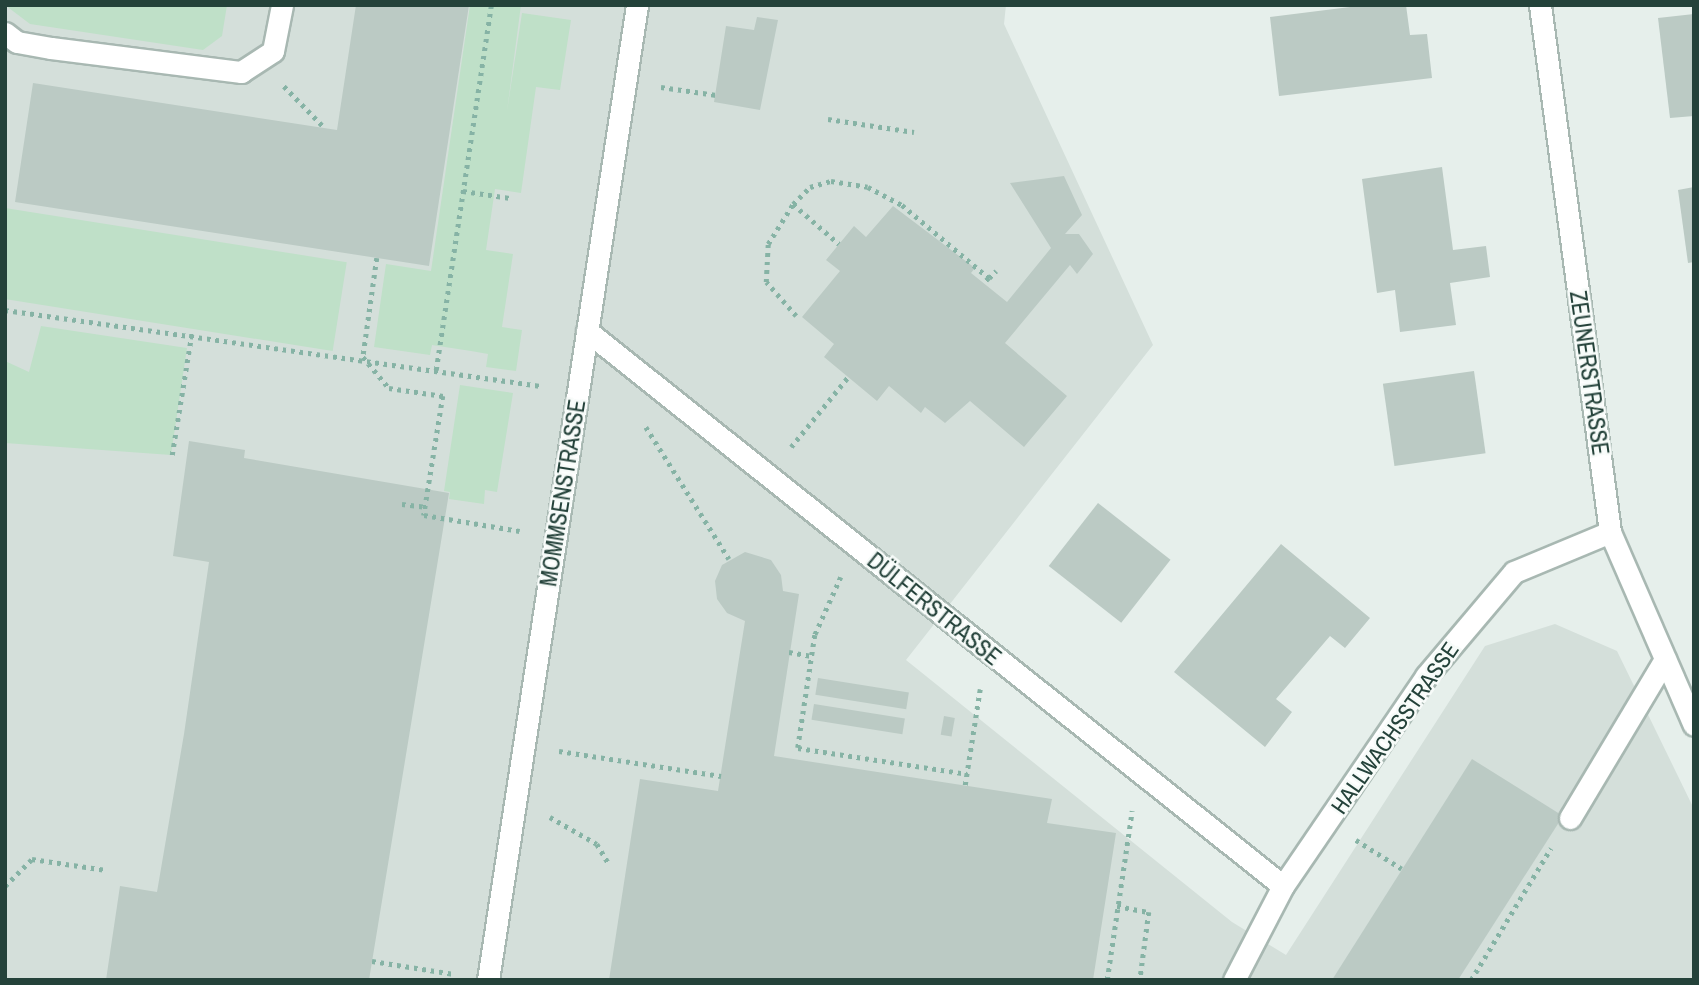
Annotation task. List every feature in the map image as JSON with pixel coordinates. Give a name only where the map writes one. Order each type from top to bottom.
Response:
[{"type":"street","points":[[5,33],[17,42],[241,72],[261,63],[273,51],[282,5]]},
{"type":"street","name":"MOMMSENSTRASSE","points":[[488,980],[637,5]]},
{"type":"street","name":"ZEUNERSTRASSE","points":[[1540,5],[1610,532],[1694,726]]},
{"type":"street","name":"DÜLFERSTRASSE","points":[[587,331],[1138,775],[1283,886]]},
{"type":"street","name":"HALLWACHSSTRASSE","points":[[1234,980],[1283,886],[1426,676],[1514,572],[1610,532]]},
{"type":"street","points":[[1570,818],[1665,659]]},
{"type":"path","points":[[436,370],[491,5]]},
{"type":"path","points":[[261,63],[325,128]]},
{"type":"path","points":[[625,83],[716,95]]},
{"type":"path","points":[[828,119],[914,132]]},
{"type":"path","points":[[796,316],[776,299],[764,265],[768,244],[793,204],[810,187],[831,181],[868,187],[902,205],[989,278]]},
{"type":"path","points":[[463,191],[510,198]]},
{"type":"path","points":[[793,204],[839,244]]},
{"type":"path","points":[[377,258],[363,357],[389,388],[443,396],[424,515],[556,537]]},
{"type":"path","points":[[984,283],[996,271]]},
{"type":"path","points":[[5,310],[192,332],[579,391]]},
{"type":"path","points":[[172,455],[192,332]]},
{"type":"path","points":[[768,475],[848,377]]},
{"type":"path","points":[[643,422],[729,559]]},
{"type":"path","points":[[402,504],[425,507]]},
{"type":"path","points":[[428,526],[429,516]]},
{"type":"path","points":[[831,600],[812,656],[798,748],[967,774]]},
{"type":"path","points":[[965,785],[987,651]]},
{"type":"path","points":[[789,652],[812,656]]},
{"type":"path","points":[[524,745],[721,776]]},
{"type":"path","points":[[1107,980],[1138,775]]},
{"type":"path","points":[[1471,980],[1570,818]]},
{"type":"path","points":[[1328,823],[1402,869]]},
{"type":"path","points":[[581,835],[597,844],[608,862]]},
{"type":"path","points":[[5,886],[32,859],[106,870]]},
{"type":"path","points":[[1117,906],[1149,912],[1140,980]]},
{"type":"path","points":[[372,961],[462,976]]},
{"type":"shaded area","points":[[5,5],[1006,5],[1004,24],[1153,345],[906,660],[1232,922],[1286,955],[1485,646],[1555,624],[1617,651],[1694,809],[1694,980],[5,980]]},
{"type":"green space","points":[[5,5],[227,5],[222,36],[203,50],[30,24]]},
{"type":"green space","points":[[470,5],[521,5],[507,111],[522,13],[571,20],[560,90],[536,87],[521,193],[495,189],[486,250],[513,254],[502,327],[522,330],[516,371],[486,367],[488,354],[471,351],[432,345],[430,355],[374,347],[386,264],[431,271]]},
{"type":"green space","points":[[5,208],[347,262],[333,351],[5,299]]},
{"type":"green space","points":[[41,326],[187,348],[171,455],[5,443],[5,361],[29,372]]},
{"type":"green space","points":[[460,385],[513,393],[497,492],[485,490],[484,504],[449,499],[450,492],[444,491]]},
{"type":"building","points":[[356,5],[469,5],[429,266],[15,202],[33,83],[337,130]]},
{"type":"building","points":[[1366,5],[1406,5],[1410,35],[1427,34],[1432,78],[1279,96],[1270,17]]},
{"type":"building","points":[[1694,14],[1694,116],[1670,118],[1658,18]]},
{"type":"building","points":[[757,17],[778,20],[760,110],[714,102],[726,26],[754,30]]},
{"type":"building","points":[[1442,167],[1453,250],[1486,246],[1490,277],[1450,283],[1456,325],[1400,332],[1395,290],[1377,293],[1362,179]]},
{"type":"building","points":[[1064,176],[1082,215],[1065,234],[1079,234],[1093,254],[1077,274],[1070,265],[1005,343],[1067,396],[1024,447],[970,401],[945,423],[925,407],[921,413],[889,386],[877,401],[824,357],[834,344],[802,317],[840,271],[826,260],[854,226],[866,237],[893,206],[975,268],[971,273],[1007,302],[1051,248],[1010,183]]},
{"type":"building","points":[[1694,187],[1694,262],[1688,263],[1678,190]]},
{"type":"building","points":[[1474,371],[1486,453],[1394,466],[1383,384]]},
{"type":"building","points":[[189,441],[245,450],[244,458],[449,493],[369,980],[106,980],[120,886],[157,892],[184,734],[209,562],[173,556]]},
{"type":"building","points":[[1098,503],[1170,560],[1121,623],[1049,566]]},
{"type":"building","points":[[1281,544],[1370,618],[1345,648],[1330,636],[1276,699],[1292,712],[1265,747],[1174,672]]},
{"type":"building","points":[[745,552],[771,560],[781,575],[783,591],[799,594],[774,756],[1052,799],[1047,823],[1116,833],[1093,980],[609,980],[640,779],[718,791],[745,621],[727,613],[717,599],[715,581],[722,565]]},
{"type":"building","points":[[818,678],[909,692],[906,709],[815,695]]},
{"type":"building","points":[[814,704],[905,718],[902,734],[811,720]]},
{"type":"building","points":[[944,716],[955,718],[952,737],[941,735]]},
{"type":"building","points":[[1472,759],[1563,816],[1458,980],[1332,980]]}]
